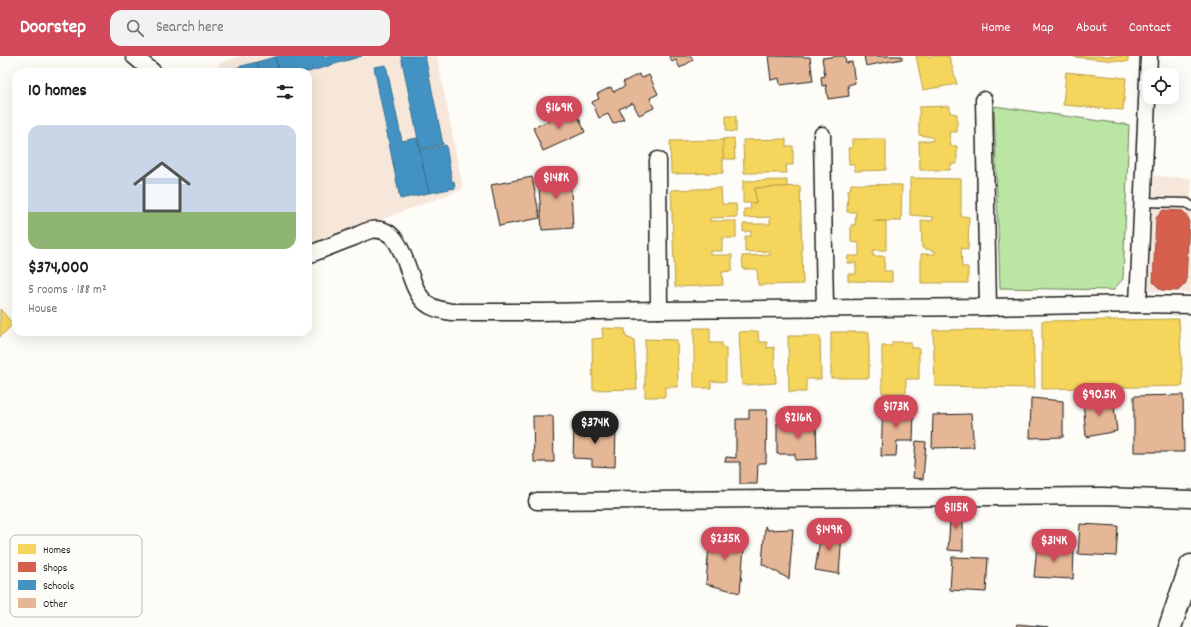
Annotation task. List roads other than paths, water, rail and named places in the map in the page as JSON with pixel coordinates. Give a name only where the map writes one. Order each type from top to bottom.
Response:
[{"type":"main road","points":[[1170,627],[1191,566]]},
{"type":"street","points":[[134,56],[149,68]]},
{"type":"street","points":[[1138,304],[1149,56]]},
{"type":"street","points":[[984,100],[988,307]]},
{"type":"street","points":[[822,135],[825,309]]},
{"type":"street","points":[[658,160],[659,310]]},
{"type":"street","points":[[312,253],[371,230],[384,231],[393,236],[400,248],[417,294],[426,303],[437,309],[451,312],[494,313],[1138,304],[1191,305]]},
{"type":"street","points":[[537,501],[1102,496],[1191,499]]},
{"type":"lane","points":[[1142,202],[1187,203],[1191,206]]}]
